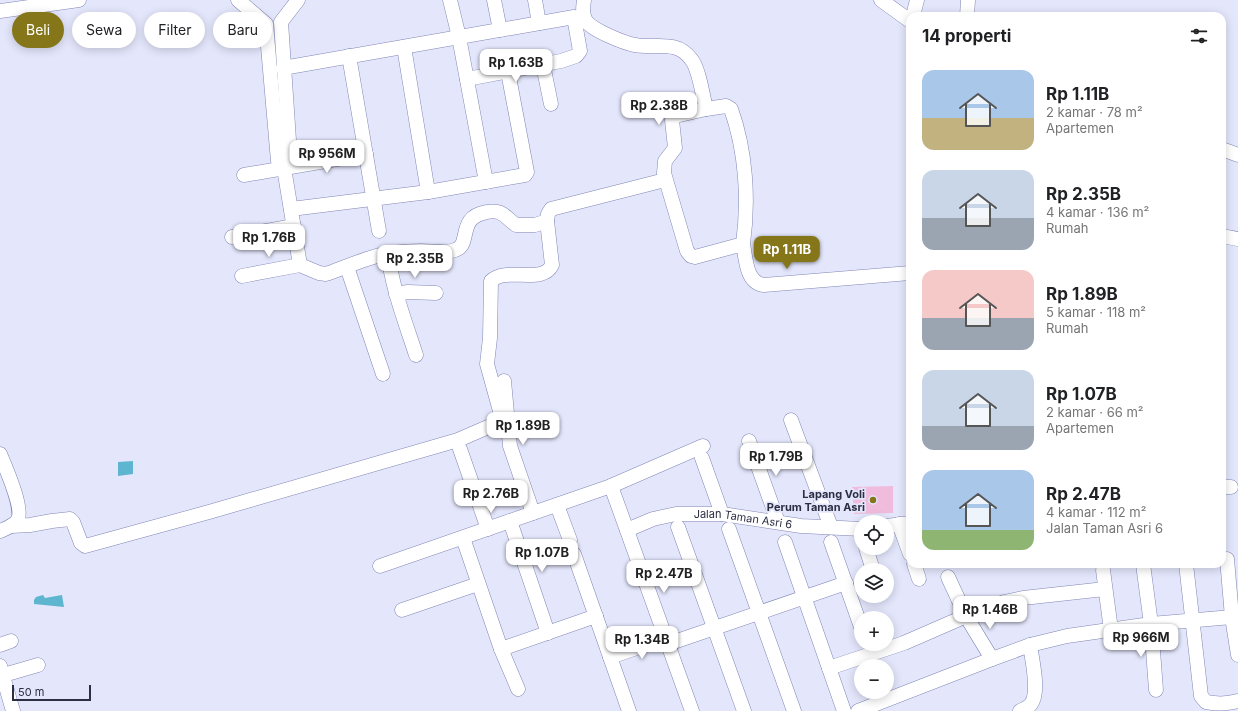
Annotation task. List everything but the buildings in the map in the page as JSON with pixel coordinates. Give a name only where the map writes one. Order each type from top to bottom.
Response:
[{"type":"street","points":[[0,11],[80,0]]},
{"type":"street","points":[[238,0],[252,12]]},
{"type":"street","points":[[284,168],[289,162],[290,155],[281,22],[298,0]]},
{"type":"street","points":[[450,0],[459,37],[486,182]]},
{"type":"street","points":[[494,0],[500,30]]},
{"type":"street","points":[[535,0],[539,23]]},
{"type":"street","points":[[584,0],[584,16],[590,25],[596,29],[634,45],[665,45],[673,47],[686,54],[695,64],[706,109]]},
{"type":"street","points":[[882,0],[906,18]]},
{"type":"street","points":[[915,12],[917,0]]},
{"type":"street","points":[[967,12],[968,0]]},
{"type":"street","points":[[283,68],[574,17],[580,51],[576,56],[568,60],[467,79]]},
{"type":"street","points":[[272,23],[281,22]]},
{"type":"street","points":[[404,47],[428,192]]},
{"type":"street","points":[[268,48],[278,161],[284,168],[294,226],[309,269]]},
{"type":"street","points":[[349,56],[379,231]]},
{"type":"street","points":[[543,65],[551,104]]},
{"type":"street","points":[[291,209],[428,192],[523,176],[527,172],[508,72]]},
{"type":"street","points":[[743,244],[695,257],[689,255],[666,180],[664,167],[665,161],[675,148],[672,120],[675,116],[726,106],[730,107],[732,110],[745,174],[743,244],[753,281],[760,284],[906,273]]},
{"type":"street","points":[[1226,150],[1238,155]]},
{"type":"street","points":[[244,175],[366,154]]},
{"type":"street","points":[[5,529],[52,521],[70,520],[73,522],[82,543],[85,546],[209,512],[455,440],[495,424],[499,419],[500,412],[487,364],[490,338],[492,281],[499,276],[510,274],[542,274],[550,269],[552,265],[547,220],[551,209],[666,180]]},
{"type":"street","points":[[242,276],[309,269],[326,274],[388,253],[421,251],[441,252],[458,249],[463,242],[466,226],[470,219],[486,212],[498,212],[503,214],[516,225],[535,225],[547,220]]},
{"type":"street","points":[[232,237],[294,226]]},
{"type":"street","points":[[388,253],[390,274],[416,355]]},
{"type":"street","points":[[347,267],[383,374]]},
{"type":"street","points":[[396,294],[419,292],[436,293]]},
{"type":"street","points":[[504,381],[510,446],[533,513]]},
{"type":"street","points":[[791,420],[830,527]]},
{"type":"street","points":[[749,441],[778,522]]},
{"type":"street","points":[[460,449],[488,529]]},
{"type":"street","points":[[380,566],[611,486],[703,452],[722,514]]},
{"type":"street","points":[[0,454],[10,480],[19,517],[16,522],[5,529]]},
{"type":"street","points":[[611,486],[692,711]]},
{"type":"street","points":[[557,505],[570,540]]},
{"type":"street","name":"Jalan Taman Asri 6","points":[[627,530],[653,519],[676,514],[722,514],[801,526],[854,529]]},
{"type":"street","points":[[510,521],[548,632]]},
{"type":"street","points":[[899,524],[906,543]]},
{"type":"street","points":[[678,527],[744,711]]},
{"type":"street","points":[[729,529],[794,711]]},
{"type":"street","points":[[462,538],[500,649],[518,689]]},
{"type":"street","points":[[785,542],[844,711]]},
{"type":"street","points":[[831,542],[856,611]]},
{"type":"street","points":[[574,554],[629,711]]},
{"type":"street","points":[[1227,560],[1232,617],[1238,655]]},
{"type":"street","points":[[915,568],[919,579]]},
{"type":"street","points":[[1144,568],[1151,624],[1156,690]]},
{"type":"street","points":[[1186,568],[1201,696],[1206,702],[1212,703],[1238,701]]},
{"type":"street","points":[[1103,570],[1111,630]]},
{"type":"street","points":[[948,577],[966,616],[992,658]]},
{"type":"street","points":[[610,657],[715,628],[846,583]]},
{"type":"street","points":[[402,610],[478,584]]},
{"type":"street","points":[[894,645],[904,643],[966,616],[1004,602],[1023,598],[1105,589]]},
{"type":"street","points":[[500,649],[596,616]]},
{"type":"street","points":[[858,711],[992,658],[1030,645],[1067,636],[1151,624],[1232,617]]},
{"type":"street","points":[[1020,711],[1028,708],[1032,703],[1035,688],[1030,645]]},
{"type":"street","points":[[829,668],[865,651]]},
{"type":"street","points":[[13,711],[1,672],[38,665]]},
{"type":"shaded area","name":"Lapang Voli Perum Taman Asri","points":[[893,486],[893,513],[854,514],[852,487]]},
{"type":"water","points":[[133,461],[133,474],[118,476],[118,462]]},
{"type":"water","points":[[43,595],[45,598],[62,595],[64,607],[34,604],[36,597]]},
{"type":"place","name":"Lapang Voli Perum Taman Asri","points":[[873,500]]}]
